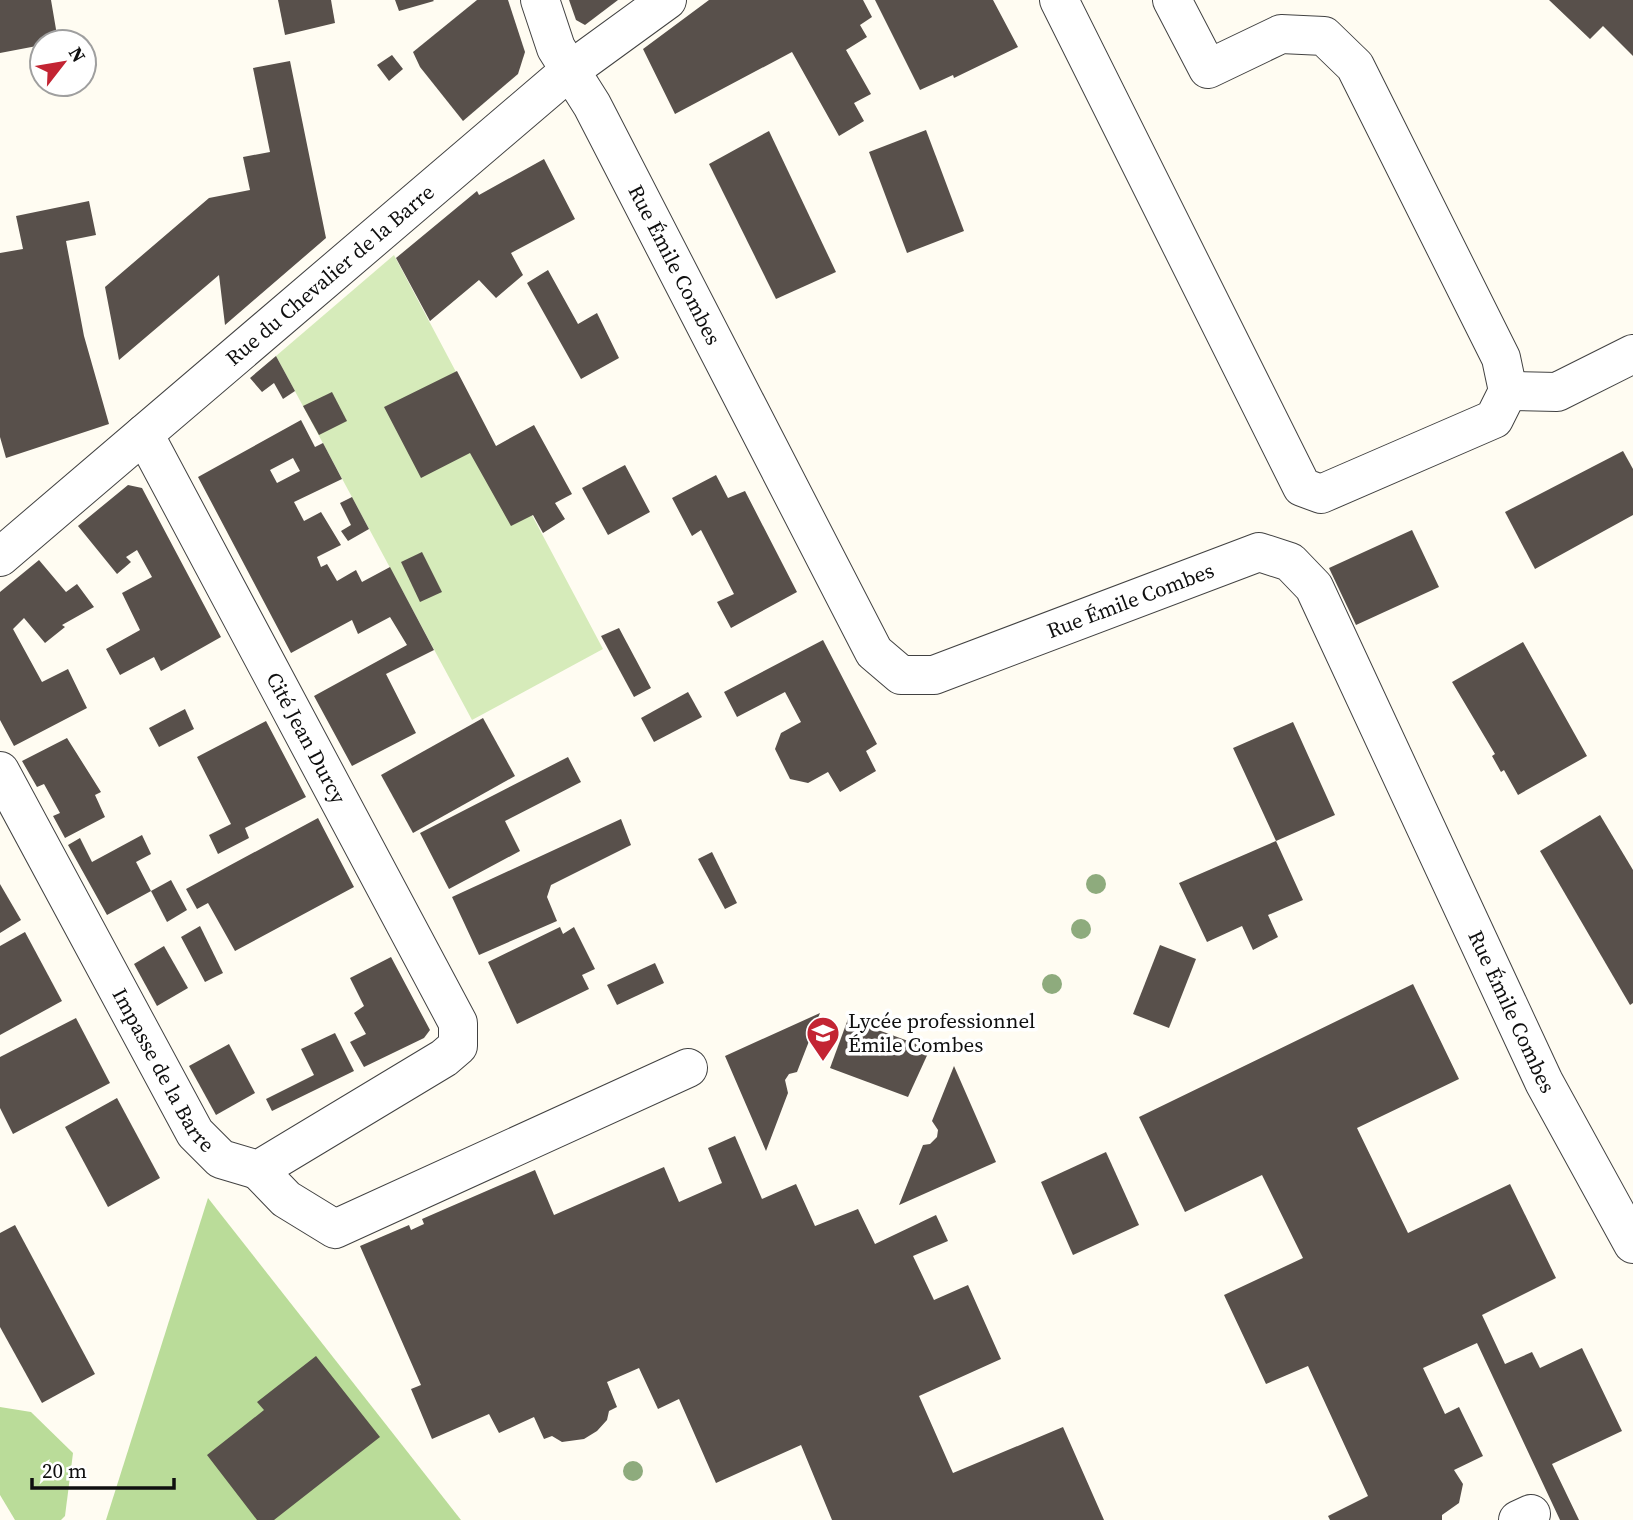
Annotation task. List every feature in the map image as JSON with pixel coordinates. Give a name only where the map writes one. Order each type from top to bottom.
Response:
[{"type":"street","name":"Rue Émile Combes","points":[[540,0],[556,48],[568,72],[592,105],[874,652],[901,675],[934,675],[1259,552],[1290,562],[1314,587],[1544,1082],[1633,1244]]},
{"type":"street","name":"Rue du Chevalier de la Barre","points":[[0,557],[568,72],[667,0]]},
{"type":"street","points":[[1059,0],[1303,487],[1321,494],[1494,419],[1508,391],[1501,358],[1354,66],[1324,36],[1281,34],[1208,69],[1172,0]]},
{"type":"street","points":[[1508,391],[1557,392],[1633,354]]},
{"type":"street","name":"Cité Jean Durcy","points":[[144,434],[458,1023],[458,1045],[444,1058],[258,1170]]},
{"type":"street","name":"Impasse de la Barre","points":[[0,771],[195,1133],[220,1159],[258,1170]]},
{"type":"street","points":[[258,1170],[286,1199],[335,1229],[688,1068]]},
{"type":"green space","points":[[394,255],[603,649],[472,720],[276,356]]},
{"type":"green space","points":[[208,1198],[461,1520],[106,1520]]},
{"type":"green space","points":[[0,1407],[31,1412],[73,1453],[65,1516],[61,1520],[15,1520],[0,1495]]},
{"type":"building","points":[[0,0],[51,0],[56,28],[28,28],[28,48],[0,53]]},
{"type":"building","points":[[278,0],[331,0],[335,23],[285,35]]},
{"type":"building","points":[[395,0],[433,0],[434,1],[399,11]]},
{"type":"building","points":[[477,0],[508,0],[525,52],[518,74],[463,121],[420,67],[413,52]]},
{"type":"building","points":[[569,0],[618,0],[585,25],[576,20]]},
{"type":"building","points":[[709,0],[863,0],[872,17],[860,25],[867,37],[846,50],[871,94],[854,103],[864,121],[839,136],[792,52],[675,114],[643,49]]},
{"type":"building","points":[[875,0],[993,0],[1018,47],[954,78],[953,75],[920,90]]},
{"type":"building","points":[[1549,0],[1633,0],[1633,56],[1603,26],[1590,39]]},
{"type":"building","points":[[392,55],[403,69],[389,81],[377,65]]},
{"type":"building","points":[[290,61],[326,238],[225,325],[219,275],[119,360],[105,287],[209,198],[250,190],[243,157],[270,152],[253,68]]},
{"type":"building","points":[[926,130],[964,231],[907,253],[869,152]]},
{"type":"building","points":[[769,131],[836,272],[776,299],[709,164]]},
{"type":"building","points":[[544,159],[575,219],[511,253],[523,275],[496,298],[479,280],[430,321],[396,258],[477,191],[479,195]]},
{"type":"building","points":[[89,201],[96,235],[66,241],[84,336],[109,424],[6,458],[0,437],[0,253],[23,249],[16,216]]},
{"type":"building","points":[[548,270],[578,324],[597,313],[619,358],[581,379],[527,283]]},
{"type":"building","points":[[276,356],[295,391],[283,399],[274,383],[262,392],[250,378]]},
{"type":"building","points":[[457,371],[496,446],[534,425],[572,494],[555,503],[565,519],[543,533],[533,515],[511,526],[470,453],[421,478],[384,407]]},
{"type":"building","points":[[332,392],[347,421],[319,435],[303,406]]},
{"type":"building","points":[[301,420],[315,447],[323,443],[342,479],[294,502],[304,521],[321,512],[341,545],[317,557],[321,567],[327,564],[337,581],[356,570],[362,582],[390,567],[434,650],[386,674],[416,733],[352,766],[314,696],[407,645],[390,617],[358,634],[352,620],[291,653],[198,477]],"holes":[[[293,458],[300,471],[277,483],[270,470]]]},
{"type":"building","points":[[1623,451],[1633,469],[1633,515],[1535,569],[1505,512]]},
{"type":"building","points":[[625,465],[650,512],[608,535],[582,488]]},
{"type":"building","points":[[716,475],[728,498],[745,491],[797,592],[731,628],[717,602],[734,594],[701,530],[692,536],[672,498]]},
{"type":"building","points":[[128,485],[142,488],[221,637],[161,671],[154,657],[120,675],[106,649],[140,630],[122,593],[152,577],[137,550],[126,557],[131,562],[117,574],[78,526]]},
{"type":"building","points":[[352,497],[369,529],[348,541],[341,531],[351,525],[340,503]]},
{"type":"building","points":[[1412,530],[1439,587],[1356,625],[1329,568]]},
{"type":"building","points":[[422,552],[442,592],[420,602],[401,562]]},
{"type":"building","points":[[39,560],[66,592],[77,584],[94,607],[62,625],[65,627],[45,643],[24,618],[13,629],[42,682],[68,669],[87,708],[14,746],[0,720],[0,592]]},
{"type":"building","points":[[619,628],[651,688],[634,697],[601,636]]},
{"type":"building","points":[[823,640],[877,744],[866,751],[876,771],[840,792],[828,772],[808,783],[790,779],[775,749],[781,733],[801,722],[785,692],[737,717],[724,692]]},
{"type":"building","points":[[1523,642],[1587,756],[1518,795],[1504,770],[1501,772],[1492,756],[1495,754],[1452,682]]},
{"type":"building","points":[[688,692],[702,717],[654,742],[641,718]]},
{"type":"building","points":[[185,709],[194,729],[159,747],[149,728]]},
{"type":"building","points":[[483,718],[515,776],[413,833],[381,775]]},
{"type":"building","points":[[266,721],[306,797],[245,828],[249,838],[218,854],[209,835],[231,824],[197,757]]},
{"type":"building","points":[[1293,722],[1335,815],[1276,841],[1233,748]]},
{"type":"building","points":[[67,738],[101,792],[95,795],[105,817],[65,838],[53,816],[60,813],[44,784],[37,787],[22,761]]},
{"type":"building","points":[[568,757],[581,782],[505,821],[520,851],[449,889],[420,833]]},
{"type":"building","points":[[1600,815],[1633,870],[1633,1003],[1630,1005],[1540,851]]},
{"type":"building","points":[[318,818],[354,887],[235,951],[208,903],[197,909],[186,889]]},
{"type":"building","points":[[621,819],[631,845],[551,885],[547,897],[557,921],[479,955],[452,897]]},
{"type":"building","points":[[142,835],[151,854],[136,862],[151,891],[107,915],[68,845],[80,838],[92,862]]},
{"type":"building","points":[[1276,841],[1303,900],[1268,915],[1278,937],[1253,950],[1242,926],[1207,942],[1179,883]]},
{"type":"building","points":[[712,852],[737,903],[725,909],[698,859]]},
{"type":"building","points":[[171,880],[187,910],[167,922],[151,891]]},
{"type":"building","points":[[0,884],[21,920],[0,933]]},
{"type":"building","points":[[200,926],[223,973],[205,982],[181,937]]},
{"type":"building","points":[[560,927],[563,934],[574,927],[595,969],[582,975],[589,989],[517,1024],[488,962]]},
{"type":"building","points":[[25,932],[62,1001],[0,1035],[0,946]]},
{"type":"building","points":[[1160,945],[1196,959],[1169,1028],[1133,1014]]},
{"type":"building","points":[[164,946],[188,988],[157,1006],[134,964]]},
{"type":"building","points":[[391,957],[430,1030],[424,1038],[364,1067],[350,1042],[366,1034],[354,1013],[364,1006],[350,978]]},
{"type":"building","points":[[655,963],[664,983],[617,1005],[607,985]]},
{"type":"building","points":[[1413,984],[1459,1079],[1357,1128],[1408,1233],[1510,1184],[1556,1278],[1482,1315],[1505,1364],[1532,1352],[1540,1368],[1582,1348],[1622,1431],[1552,1464],[1579,1520],[1560,1520],[1477,1343],[1423,1368],[1445,1414],[1459,1407],[1483,1456],[1454,1470],[1463,1484],[1459,1503],[1442,1515],[1442,1520],[1330,1520],[1328,1516],[1368,1496],[1308,1366],[1266,1384],[1224,1295],[1303,1258],[1262,1175],[1185,1212],[1139,1117]]},
{"type":"building","points":[[820,1013],[797,1072],[789,1074],[785,1080],[788,1093],[766,1151],[725,1056]]},
{"type":"building","points":[[76,1018],[110,1083],[13,1134],[0,1108],[0,1057]]},
{"type":"building","points":[[848,1019],[930,1049],[908,1097],[830,1068]]},
{"type":"building","points":[[335,1033],[354,1071],[272,1111],[266,1099],[314,1075],[301,1049]]},
{"type":"building","points":[[229,1044],[255,1093],[216,1115],[189,1066]]},
{"type":"building","points":[[954,1066],[996,1162],[899,1205],[923,1145],[930,1144],[937,1137],[938,1130],[932,1121]]},
{"type":"building","points":[[117,1098],[160,1178],[108,1207],[65,1127]]},
{"type":"building","points":[[735,1136],[762,1199],[796,1184],[815,1226],[858,1209],[875,1244],[936,1215],[948,1241],[913,1256],[934,1300],[968,1285],[1001,1359],[919,1396],[953,1473],[1063,1427],[1104,1520],[832,1520],[801,1445],[716,1483],[679,1399],[658,1409],[639,1368],[607,1382],[617,1407],[609,1411],[607,1420],[597,1431],[584,1439],[562,1442],[552,1436],[544,1439],[534,1417],[499,1433],[489,1414],[432,1439],[411,1389],[421,1385],[360,1246],[409,1225],[411,1230],[424,1224],[422,1219],[535,1170],[554,1215],[664,1167],[679,1202],[722,1183],[708,1148]]},
{"type":"building","points":[[1106,1152],[1139,1225],[1073,1255],[1041,1182]]},
{"type":"building","points":[[15,1225],[95,1374],[42,1403],[0,1327],[0,1233]]},
{"type":"building","points":[[316,1356],[380,1437],[274,1520],[257,1520],[207,1455],[264,1410],[257,1402]]},
{"type":"place","name":"Lycée professionnel Émile Combes","points":[[823,1063]]}]
